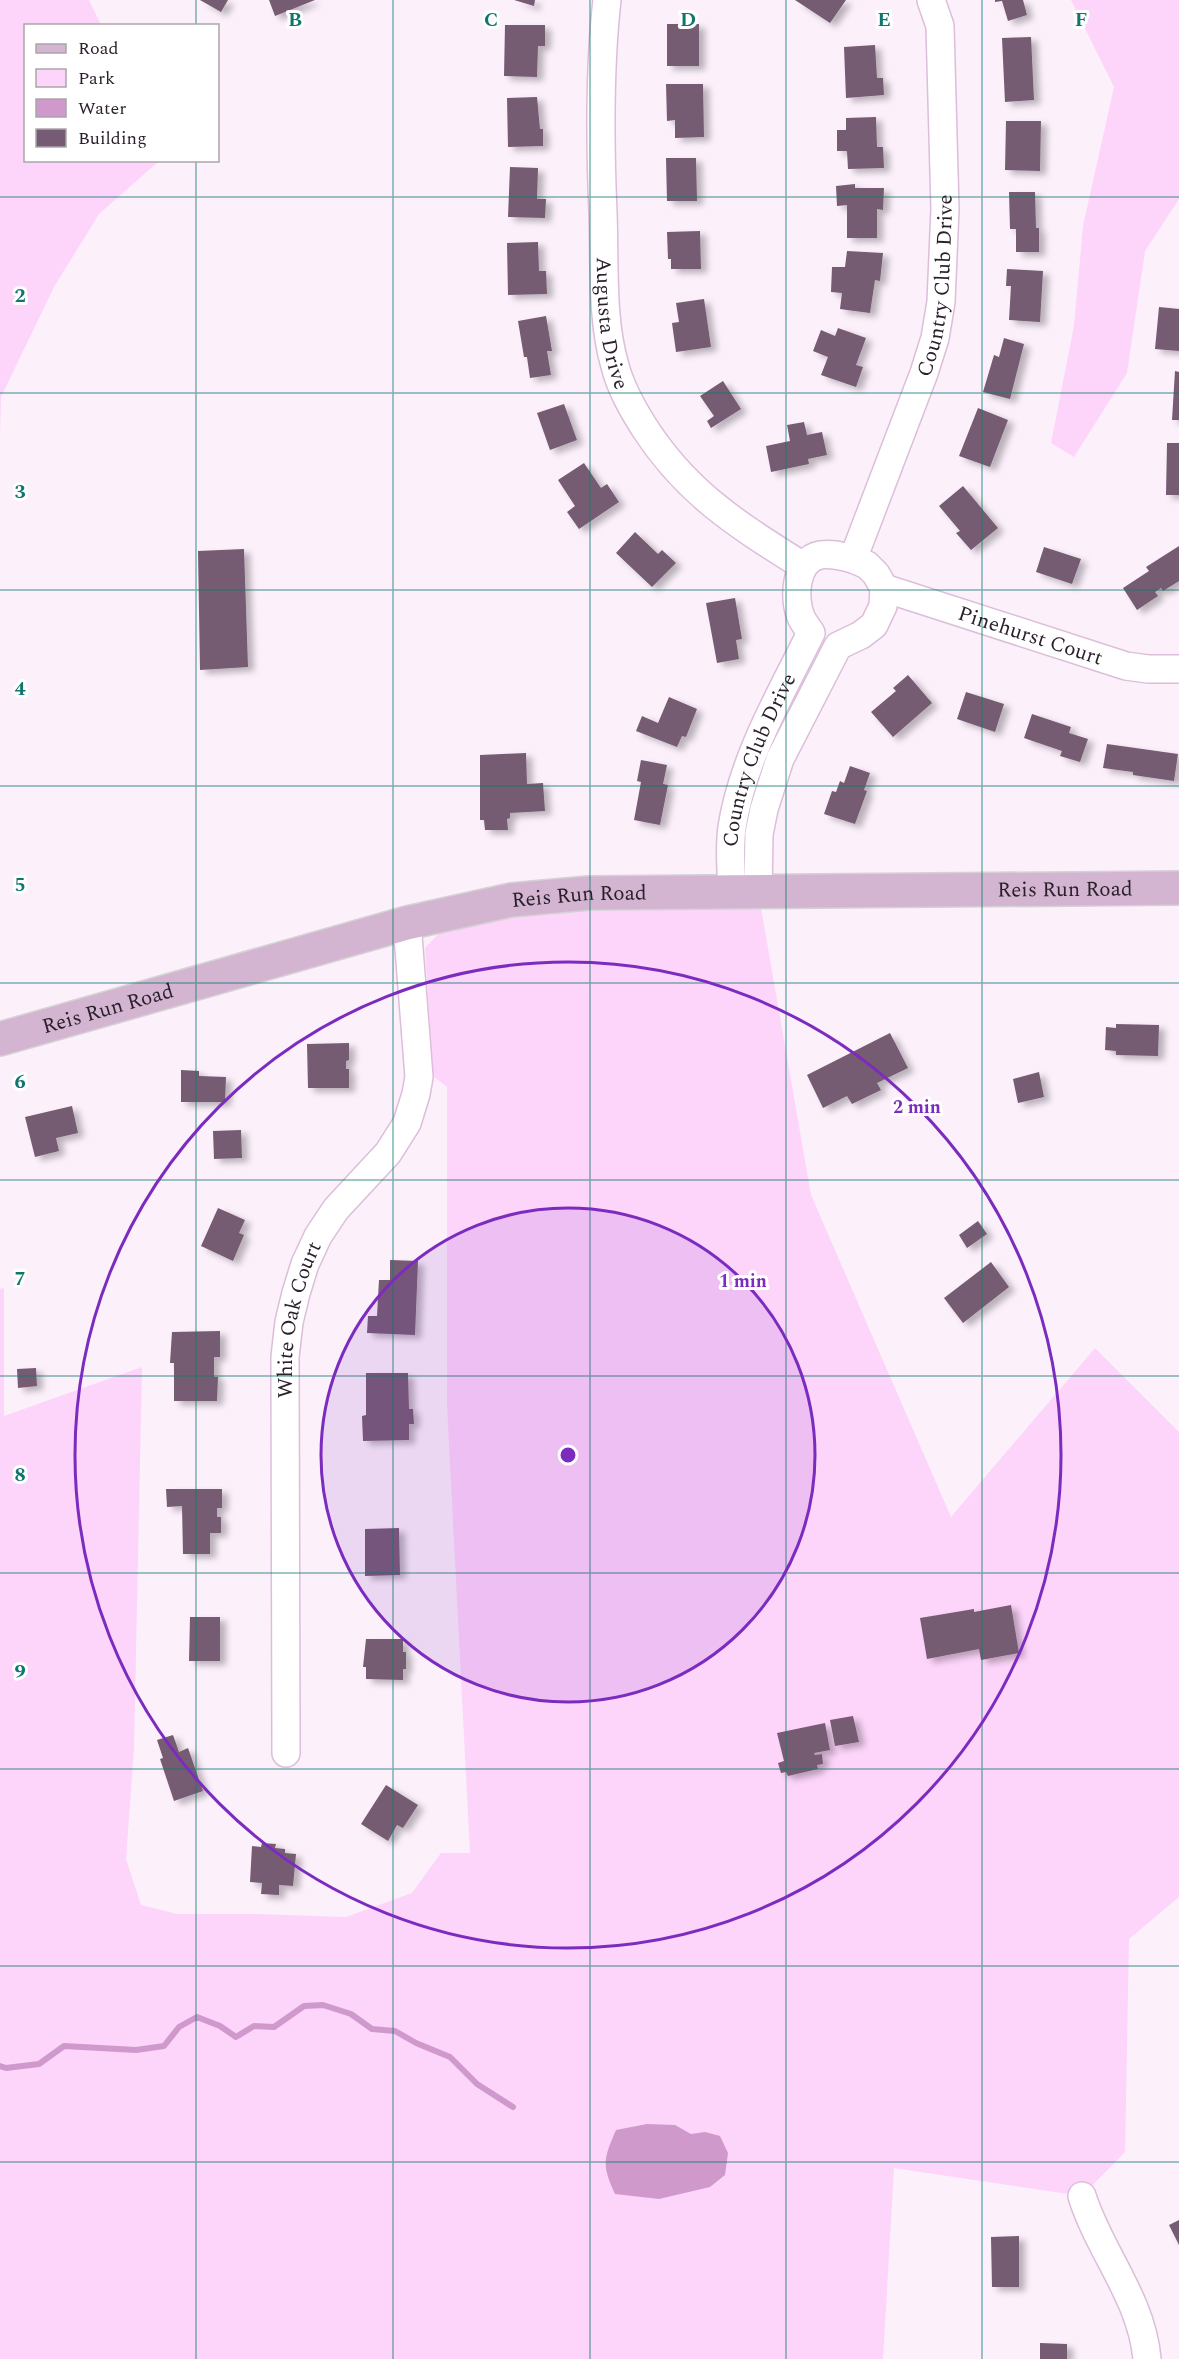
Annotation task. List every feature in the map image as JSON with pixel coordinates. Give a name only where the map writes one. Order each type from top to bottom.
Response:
[{"type":"main road","name":"Reis Run Road","points":[[0,1039],[407,923],[469,909],[545,896],[589,893],[1179,888]]},
{"type":"street","name":"Augusta Drive","points":[[607,0],[602,73],[602,195],[607,327],[615,366],[629,403],[662,456],[692,488],[741,527],[803,566]]},
{"type":"street","name":"Country Club Drive","points":[[853,559],[924,373],[935,338],[940,302],[945,209],[940,26],[931,0]]},
{"type":"street","points":[[817,555],[836,555],[853,559],[867,565],[876,574],[884,588],[883,606],[874,625],[861,635],[838,646],[811,633],[800,616],[797,584],[803,566],[817,555]]},
{"type":"street","name":"Pinehurst Court","points":[[884,588],[1126,666],[1179,669]]},
{"type":"street","name":"Country Club Drive","points":[[745,892],[732,830],[738,799],[756,745],[811,633]]},
{"type":"street","name":"Country Club Drive","points":[[745,892],[764,809],[780,759],[838,646]]},
{"type":"street","name":"White Oak Court","points":[[286,1753],[285,1357],[289,1322],[305,1264],[318,1236],[336,1209],[388,1154],[407,1123],[419,1077],[407,923]]},
{"type":"street","points":[[1082,2196],[1096,2233],[1110,2256],[1134,2307],[1147,2359]]},
{"type":"green space","points":[[0,0],[89,0],[101,24],[24,24],[24,162],[158,162],[99,214],[54,287],[1,397],[0,436]]},
{"type":"green space","points":[[1071,0],[1179,0],[1179,199],[1145,251],[1127,373],[1074,457],[1051,443],[1074,326],[1083,226],[1114,87]]},
{"type":"green space","points":[[761,908],[811,1195],[951,1517],[1095,1348],[1179,1432],[1179,1897],[1129,1939],[1125,2152],[1082,2196],[894,2168],[883,2359],[0,2359],[0,1289],[4,1288],[4,1416],[142,1367],[134,1747],[126,1859],[141,1905],[177,1914],[346,1917],[412,1893],[441,1853],[470,1853],[447,1405],[447,1087],[433,1076],[425,948],[444,928],[556,911]]},
{"type":"water","points":[[647,2124],[675,2125],[691,2134],[705,2132],[720,2136],[728,2153],[725,2175],[710,2187],[659,2199],[615,2194],[606,2169],[606,2162],[616,2130]]},
{"type":"building","points":[[200,0],[228,0],[221,12]]},
{"type":"building","points":[[269,0],[315,0],[275,16]]},
{"type":"building","points":[[514,0],[535,0],[534,6]]},
{"type":"building","points":[[795,0],[846,0],[830,23]]},
{"type":"building","points":[[995,0],[1023,0],[1027,15],[1008,21],[1002,1],[995,2]]},
{"type":"building","points":[[667,24],[699,24],[699,66],[667,66]]},
{"type":"building","points":[[505,25],[545,25],[545,46],[538,46],[537,77],[504,76]]},
{"type":"building","points":[[1031,37],[1034,100],[1005,102],[1002,38]]},
{"type":"building","points":[[875,45],[877,78],[883,78],[884,95],[846,98],[844,47]]},
{"type":"building","points":[[666,84],[703,84],[704,137],[675,138],[675,120],[667,121]]},
{"type":"building","points":[[537,97],[540,129],[543,129],[543,146],[508,147],[507,98]]},
{"type":"building","points":[[876,117],[877,147],[883,147],[884,168],[848,169],[847,151],[837,151],[837,130],[846,130],[846,118]]},
{"type":"building","points":[[1006,121],[1041,121],[1040,171],[1005,170]]},
{"type":"building","points":[[666,158],[696,158],[697,201],[667,201]]},
{"type":"building","points":[[510,167],[538,168],[537,199],[546,199],[545,218],[508,217]]},
{"type":"building","points":[[855,184],[855,188],[884,188],[883,210],[877,209],[877,238],[847,238],[847,205],[837,206],[836,186]]},
{"type":"building","points":[[1009,192],[1035,192],[1039,252],[1016,252],[1016,229],[1010,229]]},
{"type":"building","points":[[700,231],[701,269],[671,269],[671,259],[668,259],[667,232]]},
{"type":"building","points":[[538,242],[539,271],[546,271],[547,294],[508,295],[507,243]]},
{"type":"building","points":[[847,251],[883,253],[880,281],[875,280],[870,313],[840,309],[842,293],[831,292],[832,267],[845,267]]},
{"type":"building","points":[[1007,269],[1043,271],[1040,322],[1009,320],[1011,286],[1006,286]]},
{"type":"building","points":[[704,299],[711,347],[676,352],[672,323],[679,322],[676,303]]},
{"type":"building","points":[[1159,307],[1179,309],[1179,351],[1155,349]]},
{"type":"building","points":[[546,316],[552,351],[547,351],[551,375],[530,378],[518,321]]},
{"type":"building","points":[[838,328],[866,338],[856,365],[863,367],[856,387],[821,375],[828,357],[813,351],[821,330],[835,336]]},
{"type":"building","points":[[1004,338],[1024,344],[1010,399],[983,392],[994,355],[999,357]]},
{"type":"building","points":[[1175,371],[1179,372],[1179,420],[1172,420]]},
{"type":"building","points":[[723,381],[741,409],[711,428],[707,421],[714,416],[700,396]]},
{"type":"building","points":[[564,404],[577,440],[550,450],[537,413]]},
{"type":"building","points":[[978,408],[1008,420],[990,467],[959,456]]},
{"type":"building","points":[[804,422],[807,435],[822,432],[827,455],[808,459],[809,464],[771,472],[766,446],[790,441],[787,425]]},
{"type":"building","points":[[1167,443],[1179,443],[1179,495],[1166,495]]},
{"type":"building","points":[[584,463],[601,488],[607,484],[619,502],[579,529],[567,512],[575,506],[558,480]]},
{"type":"building","points":[[963,486],[998,528],[971,550],[956,533],[960,531],[939,506]]},
{"type":"building","points":[[635,532],[658,554],[662,550],[676,563],[652,587],[616,553]]},
{"type":"building","points":[[1179,546],[1179,581],[1163,591],[1161,588],[1155,592],[1158,596],[1137,610],[1123,588],[1149,571],[1146,567]]},
{"type":"building","points":[[1044,547],[1081,559],[1072,584],[1036,572]]},
{"type":"building","points":[[244,549],[248,667],[200,670],[198,551]]},
{"type":"building","points":[[735,598],[742,639],[736,640],[739,659],[717,663],[706,603]]},
{"type":"building","points":[[908,675],[932,703],[893,737],[871,712],[896,691],[893,688]]},
{"type":"building","points":[[966,692],[1004,704],[995,732],[957,719]]},
{"type":"building","points":[[669,697],[697,709],[686,737],[682,736],[677,747],[636,731],[642,716],[658,723]]},
{"type":"building","points":[[1032,714],[1071,727],[1069,733],[1088,739],[1080,762],[1060,756],[1062,751],[1024,738]]},
{"type":"building","points":[[1107,744],[1178,754],[1174,781],[1103,768]]},
{"type":"building","points":[[526,753],[527,784],[543,783],[545,811],[510,813],[510,818],[507,819],[508,830],[485,830],[484,820],[480,820],[480,755]]},
{"type":"building","points":[[641,760],[667,765],[663,784],[668,785],[660,825],[634,820],[641,782],[637,781]]},
{"type":"building","points":[[850,766],[870,773],[864,790],[867,791],[855,824],[824,814],[832,791],[836,792],[840,781],[844,783]]},
{"type":"building","points":[[1116,1024],[1159,1025],[1158,1056],[1116,1055],[1116,1051],[1105,1050],[1106,1027],[1116,1028]]},
{"type":"building","points":[[890,1033],[908,1068],[877,1083],[881,1090],[852,1104],[847,1096],[823,1108],[807,1075]]},
{"type":"building","points":[[349,1043],[349,1060],[346,1061],[346,1069],[349,1069],[349,1088],[308,1088],[307,1044]]},
{"type":"building","points":[[181,1070],[199,1071],[199,1076],[226,1077],[225,1102],[181,1102]]},
{"type":"building","points":[[1039,1072],[1044,1097],[1018,1103],[1013,1079]]},
{"type":"building","points":[[72,1106],[78,1133],[56,1138],[59,1151],[35,1157],[25,1117]]},
{"type":"building","points":[[241,1130],[242,1158],[214,1159],[213,1131]]},
{"type":"building","points":[[218,1208],[245,1220],[239,1233],[244,1235],[233,1261],[201,1246]]},
{"type":"building","points":[[978,1221],[987,1234],[967,1248],[959,1235]]},
{"type":"building","points":[[390,1260],[418,1261],[415,1335],[367,1333],[368,1316],[377,1316],[379,1280],[390,1280]]},
{"type":"building","points":[[991,1262],[1009,1287],[963,1323],[944,1298]]},
{"type":"building","points":[[220,1331],[220,1357],[214,1357],[214,1377],[218,1377],[217,1401],[174,1401],[174,1363],[170,1363],[172,1332]]},
{"type":"building","points":[[36,1368],[37,1386],[18,1388],[17,1369]]},
{"type":"building","points":[[366,1373],[408,1373],[409,1409],[413,1409],[414,1424],[409,1424],[409,1440],[363,1441],[362,1416],[366,1415]]},
{"type":"building","points":[[166,1489],[222,1489],[222,1508],[217,1508],[217,1517],[221,1517],[221,1533],[210,1533],[210,1554],[183,1554],[182,1506],[167,1507]]},
{"type":"building","points":[[399,1528],[400,1575],[365,1576],[365,1529]]},
{"type":"building","points":[[1011,1605],[1019,1653],[981,1660],[979,1649],[927,1659],[920,1618]]},
{"type":"building","points":[[190,1617],[220,1617],[220,1661],[189,1661]]},
{"type":"building","points":[[366,1639],[403,1639],[406,1669],[403,1669],[403,1680],[366,1679],[366,1667],[363,1667]]},
{"type":"building","points":[[853,1716],[859,1742],[835,1746],[830,1720]]},
{"type":"building","points":[[825,1723],[830,1750],[814,1753],[815,1755],[822,1754],[823,1764],[817,1765],[818,1769],[788,1776],[786,1772],[781,1773],[778,1763],[784,1761],[777,1733]]},
{"type":"building","points":[[173,1735],[179,1752],[188,1748],[203,1791],[174,1801],[160,1759],[163,1758],[157,1740]]},
{"type":"building","points":[[386,1785],[418,1805],[403,1828],[397,1825],[388,1841],[361,1824]]},
{"type":"building","points":[[262,1843],[276,1844],[275,1848],[285,1849],[285,1853],[296,1854],[293,1886],[279,1885],[279,1895],[261,1894],[262,1883],[250,1882],[252,1846],[261,1847]]},
{"type":"building","points":[[1179,2220],[1179,2245],[1169,2225]]},
{"type":"building","points":[[1019,2236],[1019,2287],[992,2287],[991,2237]]},
{"type":"building","points":[[1040,2343],[1067,2344],[1067,2359],[1040,2359]]},
{"type":"waterway","points":[[0,2066],[6,2068],[39,2064],[64,2046],[136,2050],[164,2046],[179,2027],[197,2017],[220,2026],[236,2037],[254,2026],[274,2027],[304,2006],[323,2005],[351,2014],[372,2029],[395,2031],[416,2043],[450,2057],[477,2084],[513,2107]]}]
